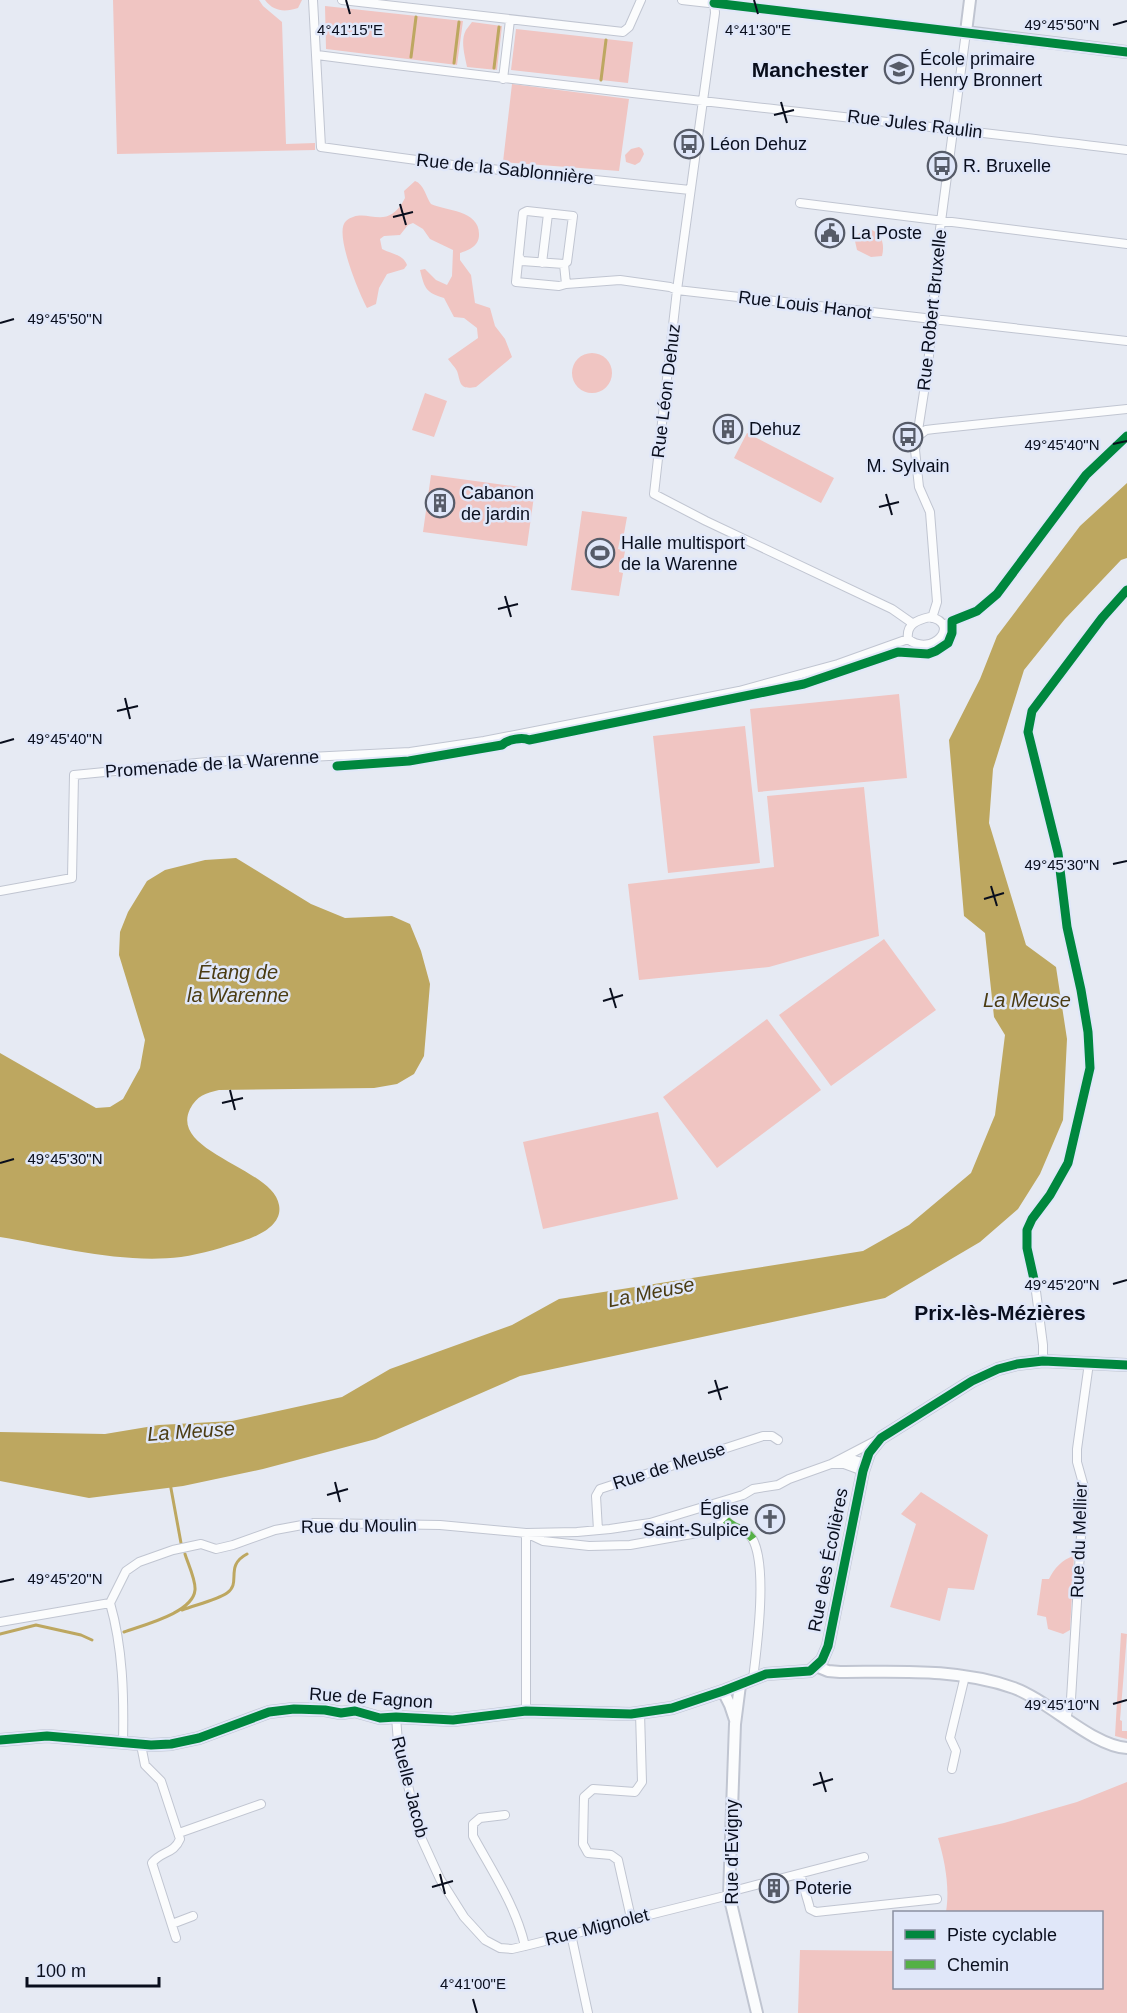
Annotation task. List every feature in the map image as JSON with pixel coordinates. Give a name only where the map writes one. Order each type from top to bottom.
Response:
[{"type":"street","points":[[313,0],[316,55]]},
{"type":"street","points":[[342,0],[623,32],[629,27],[641,0]]},
{"type":"street","points":[[682,0],[1127,52]]},
{"type":"street","name":"Rue Robert Bruxelle","points":[[932,618],[937,602],[930,512],[919,487],[915,450],[928,366],[941,221],[969,0]]},
{"type":"street","name":"Rue Léon Dehuz","points":[[714,2],[715,13],[677,290],[654,494],[716,526],[892,609],[912,623]]},
{"type":"street","points":[[503,79],[510,20]]},
{"type":"street","name":"Rue Jules Raulin","points":[[316,55],[503,79],[1127,150]]},
{"type":"street","name":"Rue de la Sablonnière","points":[[316,55],[321,147],[453,165],[690,190]]},
{"type":"street","points":[[800,204],[1127,244]]},
{"type":"street","points":[[564,264],[522,261],[519,257],[523,213],[527,211],[573,216],[567,262],[564,264],[566,284]]},
{"type":"street","points":[[542,263],[548,214]]},
{"type":"street","name":"Rue Louis Hanot","points":[[519,257],[516,282],[559,286],[620,280],[670,286],[677,290],[1127,341]]},
{"type":"street","points":[[917,437],[926,430],[1127,409]]},
{"type":"street","points":[[943,624],[977,611],[997,594],[1086,475],[1127,436]]},
{"type":"street","points":[[932,618],[938,619],[943,624],[944,632],[941,638],[926,645],[915,644],[908,639],[908,628],[912,623],[920,619],[932,618]]},
{"type":"street","name":"Promenade de la Warenne","points":[[0,891],[72,878],[74,775],[207,762],[410,752],[484,741],[739,691],[838,664],[908,639]]},
{"type":"street","points":[[1035,1284],[1043,1361]]},
{"type":"street","points":[[865,1464],[880,1438],[990,1372],[1017,1364],[1043,1361],[1127,1365]]},
{"type":"street","name":"Rue du Mellier","points":[[1066,1719],[1071,1699],[1084,1488],[1077,1462],[1077,1449],[1089,1363]]},
{"type":"street","name":"Rue de Meuse","points":[[598,1530],[596,1496],[600,1489],[763,1436],[772,1436],[778,1440]]},
{"type":"street","name":"Rue du Moulin","points":[[110,1603],[126,1571],[139,1562],[173,1550],[201,1544],[216,1549],[275,1530],[313,1523],[440,1525],[526,1533],[598,1530],[662,1520],[743,1495],[753,1489],[778,1485],[831,1464],[880,1438]]},
{"type":"street","points":[[845,1456],[865,1464]]},
{"type":"street","points":[[831,1464],[865,1464]]},
{"type":"street","name":"Rue des Écolières","points":[[816,1666],[822,1660],[828,1646],[865,1464]]},
{"type":"street","points":[[722,1502],[726,1520],[733,1526],[746,1530],[753,1539],[758,1553],[760,1577],[753,1680]]},
{"type":"street","name":"Rue du Moulin","points":[[526,1533],[543,1541],[589,1546],[630,1545],[703,1532],[726,1520]]},
{"type":"street","points":[[526,1533],[526,1711]]},
{"type":"street","points":[[0,1622],[110,1603],[121,1658],[124,1708],[123,1743]]},
{"type":"street","points":[[816,1666],[828,1671],[840,1672],[920,1672],[965,1676],[1015,1688],[1105,1742],[1127,1748]]},
{"type":"street","name":"Rue de Fagnon","points":[[0,1740],[47,1736],[141,1745],[171,1744],[190,1740],[254,1716],[282,1710],[325,1710],[340,1713],[355,1711],[380,1718],[453,1720],[526,1711],[640,1713],[672,1708],[772,1672],[806,1672],[816,1666]]},
{"type":"street","points":[[952,1769],[956,1751],[950,1738],[965,1676]]},
{"type":"street","name":"Rue d'Evigny","points":[[740,1685],[735,1724],[729,1894],[758,2013]]},
{"type":"street","name":"Rue d'Evigny","points":[[723,1691],[735,1724]]},
{"type":"street","points":[[631,1918],[618,1860],[611,1855],[588,1853],[583,1844],[584,1797],[593,1789],[635,1792],[642,1782],[640,1713]]},
{"type":"street","name":"Ruelle Jacob","points":[[396,1717],[398,1742],[418,1833],[440,1879],[464,1917],[485,1940],[500,1948],[512,1949],[525,1946]]},
{"type":"street","points":[[141,1745],[145,1765],[161,1781],[179,1833],[180,1839],[176,1848],[156,1858],[152,1863],[176,1938]]},
{"type":"street","points":[[179,1833],[261,1804]]},
{"type":"street","name":"Rue Mignolet","points":[[506,1815],[480,1818],[473,1824],[472,1830],[473,1836],[512,1907],[522,1931],[525,1946],[864,1857]]},
{"type":"street","points":[[800,1874],[810,1909],[816,1912],[937,1899]]},
{"type":"street","points":[[172,1924],[193,1916]]},
{"type":"street","points":[[571,1934],[588,2013]]},
{"type":"shaded area","points":[[113,0],[259,0],[282,22],[286,144],[315,143],[315,150],[117,154]]},
{"type":"shaded area","points":[[265,0],[302,0],[298,8],[284,10],[272,7]]},
{"type":"shaded area","points":[[325,6],[463,21],[457,65],[326,49]]},
{"type":"shaded area","points":[[472,22],[502,26],[497,70],[467,67],[463,39]]},
{"type":"shaded area","points":[[516,29],[633,42],[628,83],[511,70]]},
{"type":"shaded area","points":[[512,84],[629,99],[619,171],[503,162]]},
{"type":"shaded area","points":[[639,147],[644,154],[640,162],[635,165],[626,162],[625,155],[631,149]]},
{"type":"shaded area","points":[[415,181],[423,188],[431,204],[468,216],[478,227],[479,239],[470,249],[460,253],[460,260],[471,275],[475,303],[490,308],[495,326],[505,339],[512,357],[476,387],[462,385],[457,371],[448,359],[478,338],[477,328],[464,318],[454,317],[444,298],[427,289],[420,270],[425,269],[436,280],[447,285],[452,276],[453,250],[430,239],[423,229],[413,223],[408,225],[400,235],[384,236],[380,239],[382,249],[400,256],[407,265],[404,269],[387,274],[379,288],[376,304],[367,308],[349,264],[343,237],[343,227],[346,221],[361,215],[383,217],[391,215],[405,198],[404,191]]},
{"type":"shaded area","points":[[869,229],[877,233],[882,240],[882,256],[871,257],[857,250],[855,241],[857,236]]},
{"type":"shaded area","points":[[592,353],[600,354],[606,359],[611,365],[611,381],[606,387],[600,392],[592,393],[584,392],[578,387],[573,381],[572,373],[573,365],[578,359],[584,354]]},
{"type":"shaded area","points":[[425,393],[447,401],[434,437],[412,430]]},
{"type":"shaded area","points":[[747,433],[834,478],[821,503],[734,458]]},
{"type":"shaded area","points":[[431,475],[535,489],[527,546],[423,532]]},
{"type":"shaded area","name":"Halle multisport de la Warenne","points":[[582,511],[627,517],[623,539],[620,539],[618,549],[625,551],[623,562],[620,562],[619,572],[623,573],[619,596],[571,590]]},
{"type":"shaded area","points":[[899,694],[907,778],[758,792],[750,709]]},
{"type":"shaded area","points":[[745,726],[760,863],[668,873],[653,736]]},
{"type":"shaded area","points":[[864,787],[879,936],[769,967],[639,980],[628,884],[774,867],[767,796]]},
{"type":"shaded area","points":[[884,939],[936,1010],[831,1086],[779,1015]]},
{"type":"shaded area","points":[[767,1019],[821,1090],[717,1168],[663,1097]]},
{"type":"shaded area","points":[[658,1112],[678,1199],[543,1229],[523,1142]]},
{"type":"shaded area","points":[[921,1492],[988,1535],[974,1590],[948,1588],[940,1621],[890,1607],[916,1524],[901,1514]]},
{"type":"shaded area","points":[[1074,1556],[1070,1630],[1063,1634],[1048,1629],[1046,1617],[1037,1615],[1042,1579],[1049,1579],[1059,1565]]},
{"type":"shaded area","points":[[1121,1633],[1127,1634],[1120,1720],[1122,1731],[1127,1731],[1127,1739],[1115,1736]]},
{"type":"shaded area","points":[[1127,1782],[1127,2013],[798,2013],[800,1950],[893,1951],[893,1989],[1103,1989],[1103,1911],[946,1911],[946,1875],[938,1838],[1004,1823],[1077,1802]]},
{"type":"water","name":"La Meuse","points":[[1127,483],[1127,558],[1121,560],[1065,619],[1024,670],[993,769],[989,823],[1026,945],[1056,967],[1067,1039],[1063,1120],[1040,1174],[1018,1209],[980,1242],[885,1298],[520,1376],[376,1439],[263,1469],[183,1486],[89,1498],[0,1481],[0,1432],[105,1434],[159,1425],[232,1421],[342,1397],[390,1369],[512,1325],[559,1299],[863,1251],[909,1225],[971,1173],[995,1115],[1005,1035],[994,1017],[985,933],[964,916],[949,740],[980,679],[997,636],[1080,526]]},
{"type":"water","name":"Étang de la Warenne","points":[[236,858],[311,904],[345,918],[392,916],[410,924],[421,951],[430,984],[424,1056],[414,1074],[397,1084],[374,1088],[219,1090],[206,1094],[196,1101],[190,1109],[188,1124],[194,1137],[207,1149],[260,1180],[273,1192],[279,1205],[279,1212],[273,1224],[262,1233],[249,1239],[197,1254],[159,1259],[90,1253],[0,1237],[0,1053],[96,1108],[110,1107],[123,1099],[140,1068],[145,1040],[119,955],[120,932],[128,912],[147,881],[165,870],[205,860]]},
{"type":"waterway","points":[[411,57],[416,17]]},
{"type":"waterway","points":[[454,63],[459,22]]},
{"type":"waterway","points":[[494,68],[499,27]]},
{"type":"waterway","points":[[601,80],[606,40]]},
{"type":"waterway","points":[[170,1483],[181,1543]]},
{"type":"waterway","points":[[124,1632],[177,1612],[192,1598],[195,1590],[194,1582],[185,1554]]},
{"type":"waterway","points":[[182,1610],[227,1593],[233,1584],[236,1564],[247,1554]]},
{"type":"waterway","points":[[0,1634],[36,1625],[81,1635],[92,1640]]},
{"type":"marked path","points":[[726,1520],[753,1539]]},
{"type":"cycle path","points":[[714,3],[1127,52]]},
{"type":"cycle path","points":[[337,766],[409,761],[502,745],[516,739],[529,740],[804,684],[898,652],[928,654],[936,651],[948,643],[952,633],[952,621],[977,611],[997,594],[1086,475],[1127,436]]},
{"type":"cycle path","points":[[1035,1284],[1027,1248],[1027,1230],[1068,1163],[1090,1068],[1088,1032],[1067,927],[1058,853],[1028,732],[1032,711],[1102,618],[1127,590]]},
{"type":"cycle path","points":[[0,1740],[47,1736],[151,1745],[171,1744],[199,1738],[269,1712],[294,1709],[341,1713],[355,1711],[380,1718],[453,1720],[526,1711],[631,1714],[672,1708],[766,1674],[810,1671],[822,1660],[828,1646],[863,1471],[869,1453],[881,1438],[972,1381],[998,1369],[1043,1361],[1127,1365]]},
{"type":"place","name":"École primaire Henry Bronnert","points":[[899,69]]},
{"type":"place","name":"Léon Dehuz","points":[[689,144]]},
{"type":"place","name":"R. Bruxelle","points":[[942,166]]},
{"type":"place","name":"La Poste","points":[[830,233]]},
{"type":"place","name":"Dehuz","points":[[728,429]]},
{"type":"place","name":"M. Sylvain","points":[[908,437]]},
{"type":"place","name":"Cabanon de jardin","points":[[440,503]]},
{"type":"place","name":"Halle multisport de la Warenne","points":[[600,553]]},
{"type":"place","name":"Église Saint-Sulpice","points":[[770,1519]]},
{"type":"place","name":"Poterie","points":[[774,1888]]},
{"type":"district","name":"Manchester","points":[[810,70]]},
{"type":"district","name":"Prix-lès-Mézières","points":[[1000,1313]]}]
